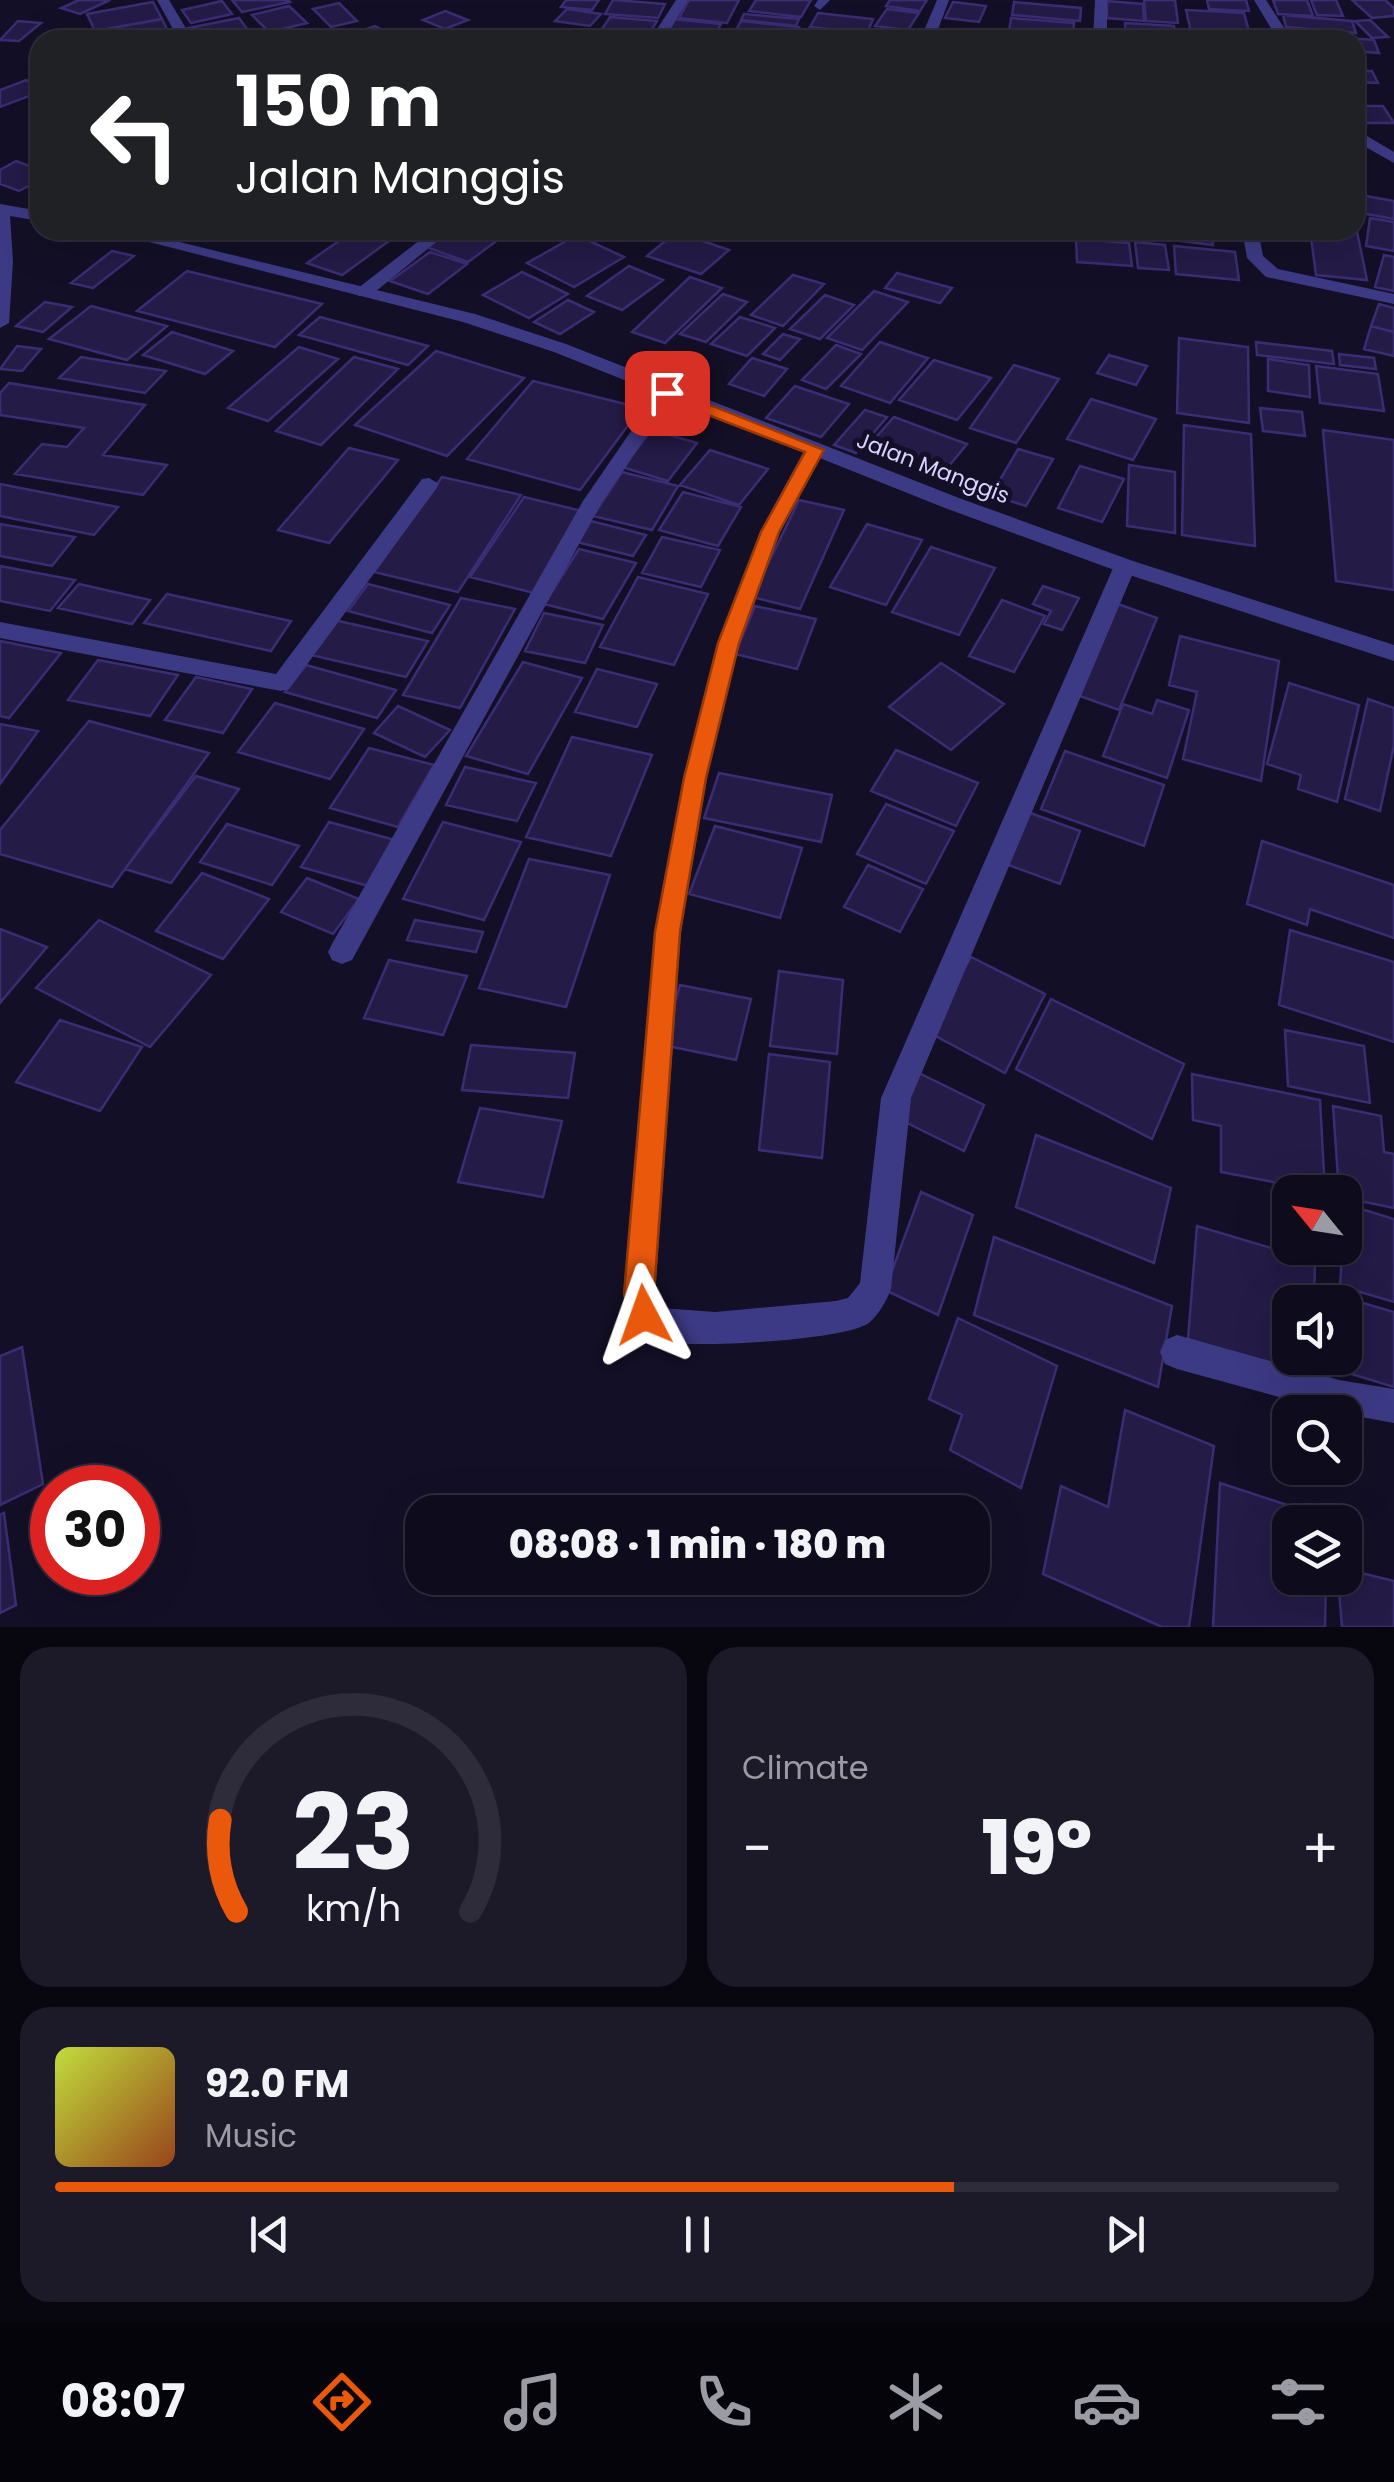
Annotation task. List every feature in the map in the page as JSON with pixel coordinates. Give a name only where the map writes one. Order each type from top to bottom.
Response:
[{"type":"street","points":[[163,0],[180,30]]},
{"type":"street","points":[[663,30],[682,0]]},
{"type":"street","points":[[931,30],[942,0]]},
{"type":"street","points":[[1100,30],[1101,0]]},
{"type":"street","points":[[1260,0],[1279,30]]},
{"type":"street","points":[[1365,142],[1394,158]]},
{"type":"street","points":[[0,323],[5,261],[1,209],[30,214]]},
{"type":"street","name":"Jalan Manggis","points":[[175,240],[469,318],[542,342],[1125,566],[1394,653]]},
{"type":"street","points":[[364,292],[430,240]]},
{"type":"street","points":[[1251,240],[1254,258],[1272,273],[1394,299]]},
{"type":"street","points":[[342,952],[593,501],[667,393]]},
{"type":"street","points":[[816,450],[770,532],[728,643],[695,778],[668,932],[639,1294],[644,1315],[654,1322],[683,1329],[836,1316],[858,1312],[869,1303],[876,1290],[896,1098],[1125,566]]},
{"type":"street","points":[[0,630],[281,683],[430,484]]},
{"type":"street","points":[[1177,1352],[1339,1397],[1394,1406]]},
{"type":"building","points":[[79,0],[110,0],[80,14],[61,8]]},
{"type":"building","points":[[232,0],[288,0],[290,2],[242,12]]},
{"type":"building","points":[[566,0],[599,0],[592,10],[561,7]]},
{"type":"building","points":[[613,0],[665,4],[658,18],[605,14]]},
{"type":"building","points":[[689,0],[739,0],[727,23],[679,18]]},
{"type":"building","points":[[756,0],[811,0],[801,17],[749,11]]},
{"type":"building","points":[[890,0],[927,0],[920,11],[886,6]]},
{"type":"building","points":[[1144,0],[1175,0],[1178,23],[1146,21]]},
{"type":"building","points":[[1207,0],[1246,0],[1249,11],[1209,9]]},
{"type":"building","points":[[1273,0],[1307,0],[1313,16],[1278,14]]},
{"type":"building","points":[[1311,0],[1336,0],[1343,16],[1317,15]]},
{"type":"building","points":[[1352,0],[1385,0],[1394,8],[1394,16],[1372,18]]},
{"type":"building","points":[[222,1],[232,14],[191,23],[182,10]]},
{"type":"building","points":[[1107,1],[1143,4],[1144,21],[1107,18]]},
{"type":"building","points":[[153,2],[162,19],[95,30],[87,14]]},
{"type":"building","points":[[953,2],[986,6],[979,22],[945,18]]},
{"type":"building","points":[[1014,2],[1081,8],[1080,21],[1012,15]]},
{"type":"building","points":[[339,3],[357,21],[331,27],[313,9]]},
{"type":"building","points":[[289,6],[307,23],[267,30],[252,15]]},
{"type":"building","points":[[567,9],[601,14],[590,26],[555,21]]},
{"type":"building","points":[[887,9],[919,13],[908,30],[875,26]]},
{"type":"building","points":[[1186,10],[1244,13],[1249,30],[1191,30]]},
{"type":"building","points":[[445,11],[468,20],[445,29],[423,20]]},
{"type":"building","points":[[818,13],[873,19],[868,30],[810,27]]},
{"type":"building","points":[[744,14],[799,19],[796,26],[741,20]]},
{"type":"building","points":[[1283,15],[1352,21],[1355,30],[1321,30],[1286,27]]},
{"type":"building","points":[[610,17],[657,21],[651,30],[602,29]]},
{"type":"building","points":[[239,18],[248,30],[189,30]]},
{"type":"building","points":[[1011,18],[1074,23],[1074,30],[1009,30]]},
{"type":"building","points":[[162,19],[168,30],[101,30]]},
{"type":"building","points":[[672,19],[721,24],[717,30],[665,29]]},
{"type":"building","points":[[1370,20],[1388,37],[1372,38],[1355,21]]},
{"type":"building","points":[[18,21],[41,23],[19,41],[0,40]]},
{"type":"building","points":[[741,21],[799,27],[798,30],[736,30]]},
{"type":"building","points":[[1125,23],[1174,26],[1174,30],[1125,30]]},
{"type":"building","points":[[1365,39],[1374,40],[1379,53],[1365,52]]},
{"type":"building","points":[[1365,71],[1372,71],[1378,83],[1365,82]]},
{"type":"building","points":[[30,82],[30,96],[0,107],[0,90]]},
{"type":"building","points":[[1365,106],[1383,106],[1394,123],[1365,123]]},
{"type":"building","points":[[16,161],[30,166],[30,185],[19,191],[0,184],[0,170]]},
{"type":"building","points":[[1365,196],[1394,201],[1394,219],[1365,214]]},
{"type":"building","points":[[1370,218],[1394,222],[1394,251],[1366,246]]},
{"type":"building","points":[[340,240],[389,241],[342,275],[307,263]]},
{"type":"building","points":[[436,240],[498,240],[468,262],[426,247]]},
{"type":"building","points":[[568,240],[588,240],[624,257],[574,287],[527,263]]},
{"type":"building","points":[[666,240],[700,240],[729,250],[701,274],[647,256]]},
{"type":"building","points":[[1076,240],[1129,243],[1132,266],[1077,262]]},
{"type":"building","points":[[1173,240],[1213,240],[1213,245]]},
{"type":"building","points":[[1311,240],[1359,240],[1367,280],[1316,275]]},
{"type":"building","points":[[1135,242],[1165,245],[1169,270],[1138,268]]},
{"type":"building","points":[[1174,246],[1235,252],[1239,280],[1176,274]]},
{"type":"building","points":[[112,251],[134,256],[93,288],[71,283]]},
{"type":"building","points":[[430,252],[467,264],[428,294],[390,281]]},
{"type":"building","points":[[1384,255],[1394,257],[1394,291],[1375,287]]},
{"type":"building","points":[[629,266],[663,280],[622,310],[587,296]]},
{"type":"building","points":[[187,271],[322,304],[275,347],[137,311]]},
{"type":"building","points":[[522,272],[568,294],[529,318],[483,295]]},
{"type":"building","points":[[897,273],[952,288],[940,303],[885,288]]},
{"type":"building","points":[[793,275],[824,284],[783,326],[751,315]]},
{"type":"building","points":[[690,277],[722,288],[665,343],[632,332]]},
{"type":"building","points":[[874,291],[908,302],[862,350],[827,338]]},
{"type":"building","points":[[723,294],[747,302],[706,342],[680,334]]},
{"type":"building","points":[[825,295],[854,305],[820,339],[790,329]]},
{"type":"building","points":[[568,300],[594,312],[560,334],[534,322]]},
{"type":"building","points":[[45,302],[72,307],[43,332],[16,326]]},
{"type":"building","points":[[1379,304],[1394,308],[1394,332],[1371,326]]},
{"type":"building","points":[[91,306],[167,326],[127,360],[49,339]]},
{"type":"building","points":[[320,317],[428,346],[408,365],[299,335]]},
{"type":"building","points":[[740,317],[775,328],[747,356],[711,344]]},
{"type":"building","points":[[1371,326],[1394,332],[1394,356],[1364,349]]},
{"type":"building","points":[[172,332],[233,351],[205,374],[143,355]]},
{"type":"building","points":[[783,334],[800,339],[780,360],[763,354]]},
{"type":"building","points":[[1179,338],[1248,347],[1249,423],[1177,413]]},
{"type":"building","points":[[880,342],[928,358],[890,403],[841,386]]},
{"type":"building","points":[[1256,342],[1332,351],[1334,364],[1257,355]]},
{"type":"building","points":[[836,345],[861,354],[826,389],[802,380]]},
{"type":"building","points":[[17,346],[41,349],[22,371],[0,369]]},
{"type":"building","points":[[299,347],[338,359],[268,421],[228,408]]},
{"type":"building","points":[[436,351],[524,378],[447,456],[355,425]]},
{"type":"building","points":[[1339,354],[1374,358],[1376,369],[1340,365]]},
{"type":"building","points":[[1109,355],[1147,366],[1136,385],[1097,373]]},
{"type":"building","points":[[81,357],[166,371],[145,393],[59,378]]},
{"type":"building","points":[[354,357],[398,369],[321,445],[276,431]]},
{"type":"building","points":[[752,358],[787,369],[764,396],[729,384]]},
{"type":"building","points":[[1268,359],[1309,365],[1310,397],[1268,391]]},
{"type":"building","points":[[934,360],[991,378],[957,420],[899,400]]},
{"type":"building","points":[[1014,365],[1059,379],[1016,443],[970,428]]},
{"type":"building","points":[[1316,366],[1378,374],[1384,411],[1320,403]]},
{"type":"building","points":[[533,381],[641,408],[580,490],[467,459]]},
{"type":"building","points":[[9,383],[145,405],[103,455],[167,465],[143,495],[15,474],[42,444],[67,447],[84,428],[0,415],[0,393]]},
{"type":"building","points":[[795,386],[849,404],[821,437],[766,418]]},
{"type":"building","points":[[1091,399],[1156,419],[1133,460],[1067,439]]},
{"type":"building","points":[[1260,408],[1302,412],[1305,436],[1263,431]]},
{"type":"building","points":[[865,410],[887,417],[856,453],[834,445]]},
{"type":"building","points":[[894,417],[967,444],[943,473],[869,445]]},
{"type":"building","points":[[1184,425],[1251,434],[1255,546],[1182,535]]},
{"type":"building","points":[[652,430],[697,443],[668,481],[622,467]]},
{"type":"building","points":[[1323,430],[1394,440],[1394,590],[1336,581]]},
{"type":"building","points":[[349,448],[398,460],[329,543],[278,530]]},
{"type":"building","points":[[1018,449],[1053,459],[1026,506],[991,495]]},
{"type":"building","points":[[710,450],[768,469],[739,505],[680,485]]},
{"type":"building","points":[[1129,465],[1175,472],[1175,533],[1127,526]]},
{"type":"building","points":[[1080,466],[1124,479],[1102,522],[1058,508]]},
{"type":"building","points":[[622,472],[678,486],[652,530],[593,516]]},
{"type":"building","points":[[442,477],[521,495],[458,592],[374,572]]},
{"type":"building","points":[[0,484],[118,507],[94,535],[0,516]]},
{"type":"building","points":[[683,492],[741,507],[718,546],[659,530]]},
{"type":"building","points":[[524,497],[586,512],[534,593],[470,577]]},
{"type":"building","points":[[799,500],[844,510],[800,609],[752,597]]},
{"type":"building","points":[[591,521],[646,535],[633,556],[577,542]]},
{"type":"building","points":[[0,524],[75,537],[52,566],[0,556]]},
{"type":"building","points":[[867,524],[922,540],[886,605],[830,587]]},
{"type":"building","points":[[662,537],[720,550],[701,587],[642,573]]},
{"type":"building","points":[[931,547],[995,568],[959,635],[892,612]]},
{"type":"building","points":[[579,549],[636,563],[603,619],[544,604]]},
{"type":"building","points":[[0,566],[75,580],[50,611],[0,601]]},
{"type":"building","points":[[638,577],[708,594],[674,665],[600,647]]},
{"type":"building","points":[[79,584],[150,600],[132,624],[58,608]]},
{"type":"building","points":[[368,584],[450,605],[432,633],[348,611]]},
{"type":"building","points":[[1043,586],[1079,598],[1062,630],[1044,624],[1051,611],[1033,604]]},
{"type":"building","points":[[167,594],[291,621],[271,651],[144,623]]},
{"type":"building","points":[[461,598],[515,609],[460,708],[403,695]]},
{"type":"building","points":[[1002,600],[1045,616],[1014,672],[969,656]]},
{"type":"building","points":[[1118,604],[1157,618],[1119,710],[1077,695]]},
{"type":"building","points":[[755,606],[816,619],[797,669],[735,654]]},
{"type":"building","points":[[544,613],[603,625],[585,663],[525,651]]},
{"type":"building","points":[[334,620],[428,641],[406,677],[311,655]]},
{"type":"building","points":[[1180,636],[1279,661],[1261,781],[1183,759],[1197,692],[1169,685]]},
{"type":"building","points":[[0,641],[61,653],[9,718],[0,716]]},
{"type":"building","points":[[98,660],[178,675],[150,716],[68,700]]},
{"type":"building","points":[[523,662],[582,678],[528,774],[466,756]]},
{"type":"building","points":[[941,663],[1004,704],[951,750],[889,707]]},
{"type":"building","points":[[306,665],[396,690],[377,718],[285,692]]},
{"type":"building","points":[[597,669],[657,684],[637,727],[575,712]]},
{"type":"building","points":[[196,677],[252,689],[223,733],[165,720]]},
{"type":"building","points":[[1289,683],[1359,705],[1337,802],[1298,789],[1301,775],[1267,764]]},
{"type":"building","points":[[1368,699],[1394,708],[1394,745],[1380,811],[1345,799]]},
{"type":"building","points":[[1157,700],[1189,710],[1167,778],[1103,756],[1123,704],[1152,714]]},
{"type":"building","points":[[275,703],[364,729],[330,779],[238,752]]},
{"type":"building","points":[[398,706],[450,730],[425,757],[374,733]]},
{"type":"building","points":[[89,721],[209,753],[112,887],[0,854],[0,830]]},
{"type":"building","points":[[0,724],[38,731],[0,784]]},
{"type":"building","points":[[572,737],[652,755],[611,856],[526,837]]},
{"type":"building","points":[[369,748],[434,765],[398,827],[330,808]]},
{"type":"building","points":[[896,750],[978,783],[956,826],[871,791]]},
{"type":"building","points":[[1065,751],[1164,785],[1144,846],[1041,809]]},
{"type":"building","points":[[465,767],[536,783],[517,821],[446,805]]},
{"type":"building","points":[[719,773],[832,795],[821,842],[704,818]]},
{"type":"building","points":[[196,776],[239,789],[171,883],[125,869]]},
{"type":"building","points":[[886,804],[954,831],[926,884],[857,854]]},
{"type":"building","points":[[1025,811],[1080,831],[1060,884],[1003,863]]},
{"type":"building","points":[[329,822],[395,840],[368,886],[301,867]]},
{"type":"building","points":[[443,822],[521,842],[484,920],[403,899]]},
{"type":"building","points":[[227,824],[299,846],[272,885],[200,862]]},
{"type":"building","points":[[715,826],[802,848],[780,918],[689,894]]},
{"type":"building","points":[[1262,841],[1394,885],[1394,938],[1310,909],[1307,925],[1247,904]]},
{"type":"building","points":[[529,859],[610,875],[566,1007],[479,988]]},
{"type":"building","points":[[868,865],[923,889],[900,932],[844,907]]},
{"type":"building","points":[[202,873],[269,899],[223,959],[156,931]]},
{"type":"building","points":[[307,878],[359,899],[333,934],[281,912]]},
{"type":"building","points":[[99,920],[211,975],[150,1047],[36,988]]},
{"type":"building","points":[[415,920],[483,932],[476,952],[407,940]]},
{"type":"building","points":[[0,929],[47,947],[0,1003]]},
{"type":"building","points":[[1290,930],[1394,962],[1394,1042],[1279,1005]]},
{"type":"building","points":[[971,957],[1045,994],[1005,1073],[928,1032]]},
{"type":"building","points":[[389,960],[467,976],[443,1035],[364,1018]]},
{"type":"building","points":[[779,971],[843,980],[837,1054],[770,1046]]},
{"type":"building","points":[[680,985],[751,999],[736,1060],[663,1045]]},
{"type":"building","points":[[1051,999],[1184,1064],[1152,1139],[1016,1069]]},
{"type":"building","points":[[60,1020],[142,1047],[100,1111],[16,1082]]},
{"type":"building","points":[[1285,1030],[1364,1046],[1370,1103],[1288,1086]]},
{"type":"building","points":[[471,1045],[575,1053],[568,1098],[462,1090]]},
{"type":"building","points":[[769,1054],[830,1062],[822,1158],[759,1150]]},
{"type":"building","points":[[919,1073],[984,1105],[964,1151],[897,1118]]},
{"type":"building","points":[[1192,1074],[1320,1100],[1324,1175],[1272,1175],[1272,1182],[1221,1172],[1221,1126],[1193,1120]]},
{"type":"building","points":[[1333,1106],[1381,1116],[1384,1152],[1394,1154],[1394,1208],[1362,1201],[1362,1175],[1338,1175]]},
{"type":"building","points":[[480,1108],[562,1121],[543,1197],[458,1182]]},
{"type":"building","points":[[1036,1135],[1171,1188],[1154,1263],[1016,1207]]},
{"type":"building","points":[[921,1192],[973,1215],[938,1315],[885,1290]]},
{"type":"building","points":[[1362,1209],[1394,1219],[1394,1302],[1362,1293],[1362,1285],[1340,1285],[1341,1265],[1362,1265]]},
{"type":"building","points":[[1197,1226],[1272,1248],[1272,1265],[1315,1265],[1314,1285],[1272,1285],[1272,1366],[1188,1339]]},
{"type":"building","points":[[994,1237],[1172,1306],[1158,1387],[974,1315]]},
{"type":"building","points":[[1362,1303],[1394,1312],[1394,1387],[1355,1375],[1362,1375]]},
{"type":"building","points":[[958,1318],[1057,1366],[1021,1488],[950,1450],[962,1415],[929,1399]]},
{"type":"building","points":[[22,1347],[40,1465],[30,1465],[30,1490],[0,1505],[0,1356]]},
{"type":"building","points":[[1125,1410],[1214,1446],[1189,1627],[1162,1627],[1043,1574],[1061,1486],[1108,1507]]},
{"type":"building","points":[[1220,1483],[1287,1505],[1272,1505],[1272,1595],[1326,1595],[1325,1627],[1213,1627]]},
{"type":"building","points":[[4,1513],[16,1605],[0,1613],[0,1515]]},
{"type":"building","points":[[1362,1573],[1394,1581],[1394,1627],[1342,1627],[1339,1595],[1362,1595]]},
{"type":"route","points":[[644,1315],[639,1294],[668,932],[695,778],[728,643],[770,532],[816,450],[667,393]]}]
